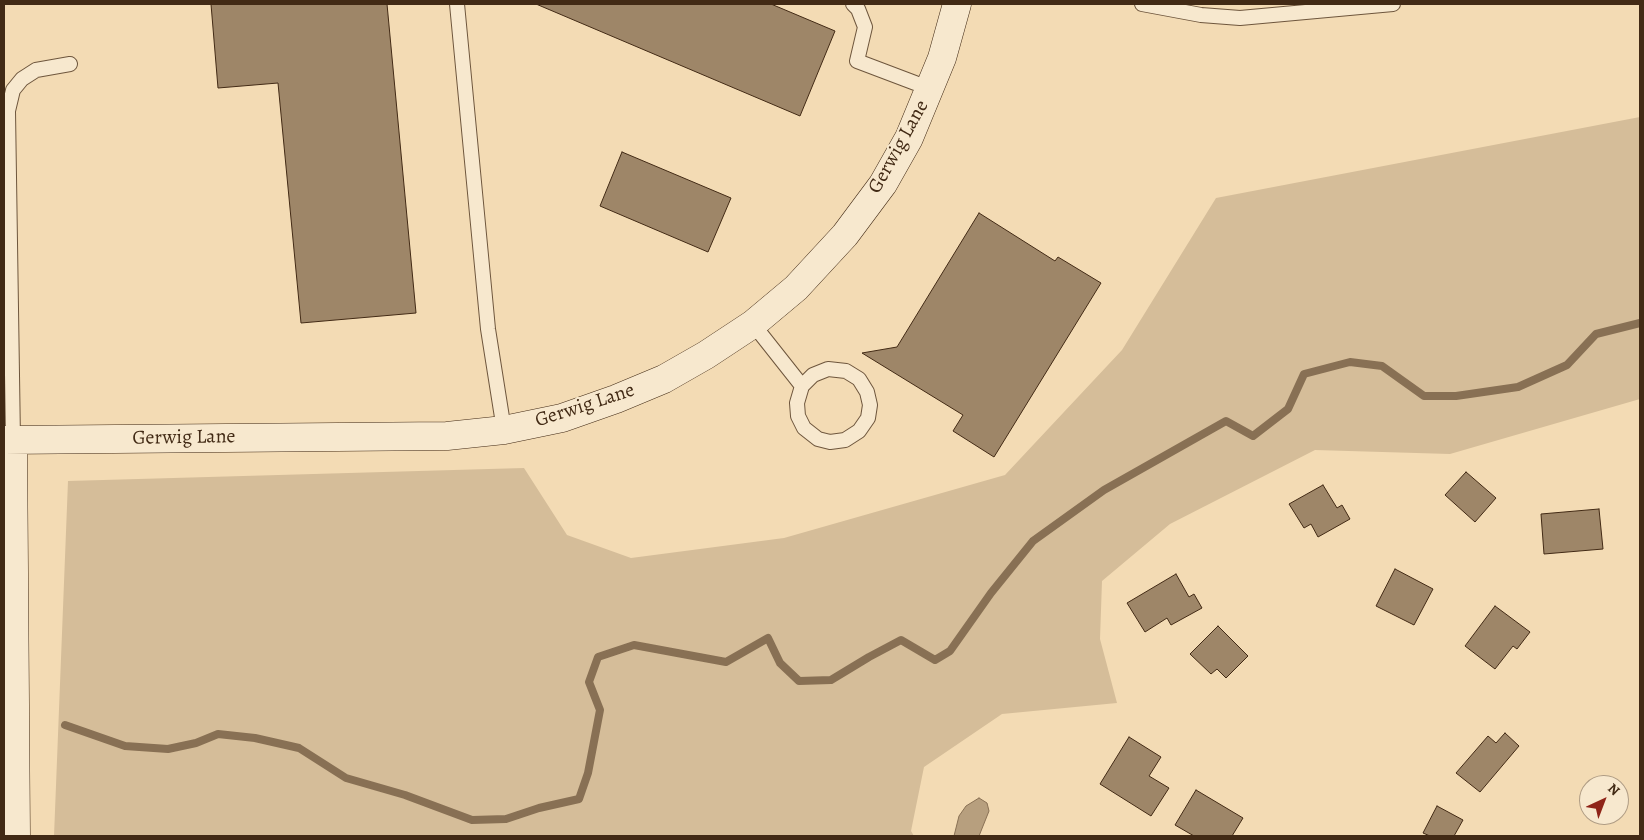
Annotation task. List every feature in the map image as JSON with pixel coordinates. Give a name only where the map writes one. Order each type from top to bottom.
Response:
[{"type":"street","name":"Gerwig Lane","points":[[9,440],[447,436],[504,430],[562,418],[616,399],[664,379],[706,355],[753,324],[796,288],[845,235],[877,192],[910,138],[942,58],[957,4]]},
{"type":"street","points":[[9,440],[16,836]]},
{"type":"lane","points":[[457,4],[488,329],[504,430]]},
{"type":"lane","points":[[853,4],[858,9],[865,26],[857,61],[931,89]]},
{"type":"lane","points":[[1142,4],[1201,15],[1240,18],[1393,4]]},
{"type":"lane","points":[[9,440],[8,111],[13,90],[22,79],[36,70],[70,64]]},
{"type":"lane","points":[[753,324],[802,386]]},
{"type":"lane","points":[[828,370],[846,371],[858,379],[867,392],[870,405],[868,418],[859,431],[844,440],[830,442],[818,439],[804,428],[798,416],[797,403],[802,386],[813,375],[828,370]]},
{"type":"shaded area","points":[[1640,117],[1640,399],[1450,454],[1315,450],[1170,524],[1102,581],[1100,639],[1117,703],[1002,714],[924,767],[911,831],[914,836],[54,836],[68,481],[524,468],[567,535],[631,558],[784,538],[1005,475],[1122,350],[1216,198]]},
{"type":"shaded area","points":[[979,798],[987,803],[989,811],[979,836],[954,836],[959,816],[966,806]]},
{"type":"building","points":[[211,4],[387,4],[416,313],[301,323],[278,83],[218,88]]},
{"type":"building","points":[[536,4],[771,4],[835,31],[800,116]]},
{"type":"building","points":[[622,152],[731,198],[708,252],[600,206]]},
{"type":"building","points":[[979,213],[1055,261],[1058,257],[1101,283],[994,457],[953,431],[963,415],[862,353],[897,347]]},
{"type":"building","points":[[1466,472],[1496,498],[1475,522],[1445,495]]},
{"type":"building","points":[[1323,485],[1337,508],[1342,505],[1350,519],[1318,537],[1311,524],[1304,528],[1289,504]]},
{"type":"building","points":[[1599,509],[1603,549],[1544,554],[1541,514]]},
{"type":"building","points":[[1395,569],[1433,589],[1414,625],[1376,606]]},
{"type":"building","points":[[1176,574],[1189,597],[1194,594],[1202,608],[1171,625],[1167,618],[1145,632],[1127,603]]},
{"type":"building","points":[[1495,606],[1530,632],[1517,649],[1513,646],[1495,669],[1465,646]]},
{"type":"building","points":[[1218,626],[1248,656],[1226,678],[1217,669],[1211,674],[1190,654]]},
{"type":"building","points":[[1505,733],[1519,746],[1480,792],[1456,773],[1488,736],[1496,743]]},
{"type":"building","points":[[1129,737],[1161,757],[1149,776],[1169,788],[1151,816],[1100,784]]},
{"type":"building","points":[[1196,790],[1243,818],[1232,836],[1194,836],[1175,825]]},
{"type":"building","points":[[1437,806],[1463,820],[1454,836],[1430,836],[1423,833]]},
{"type":"waterway","points":[[65,725],[125,746],[168,749],[196,743],[218,734],[255,738],[299,748],[346,778],[405,795],[472,820],[506,819],[539,808],[579,799],[588,773],[600,710],[589,682],[598,657],[634,645],[726,662],[768,638],[780,663],[799,681],[831,680],[901,640],[935,660],[950,651],[991,593],[1033,541],[1104,490],[1226,421],[1253,436],[1288,409],[1304,374],[1350,362],[1382,366],[1424,396],[1456,396],[1518,387],[1567,365],[1596,334],[1640,323]]}]
